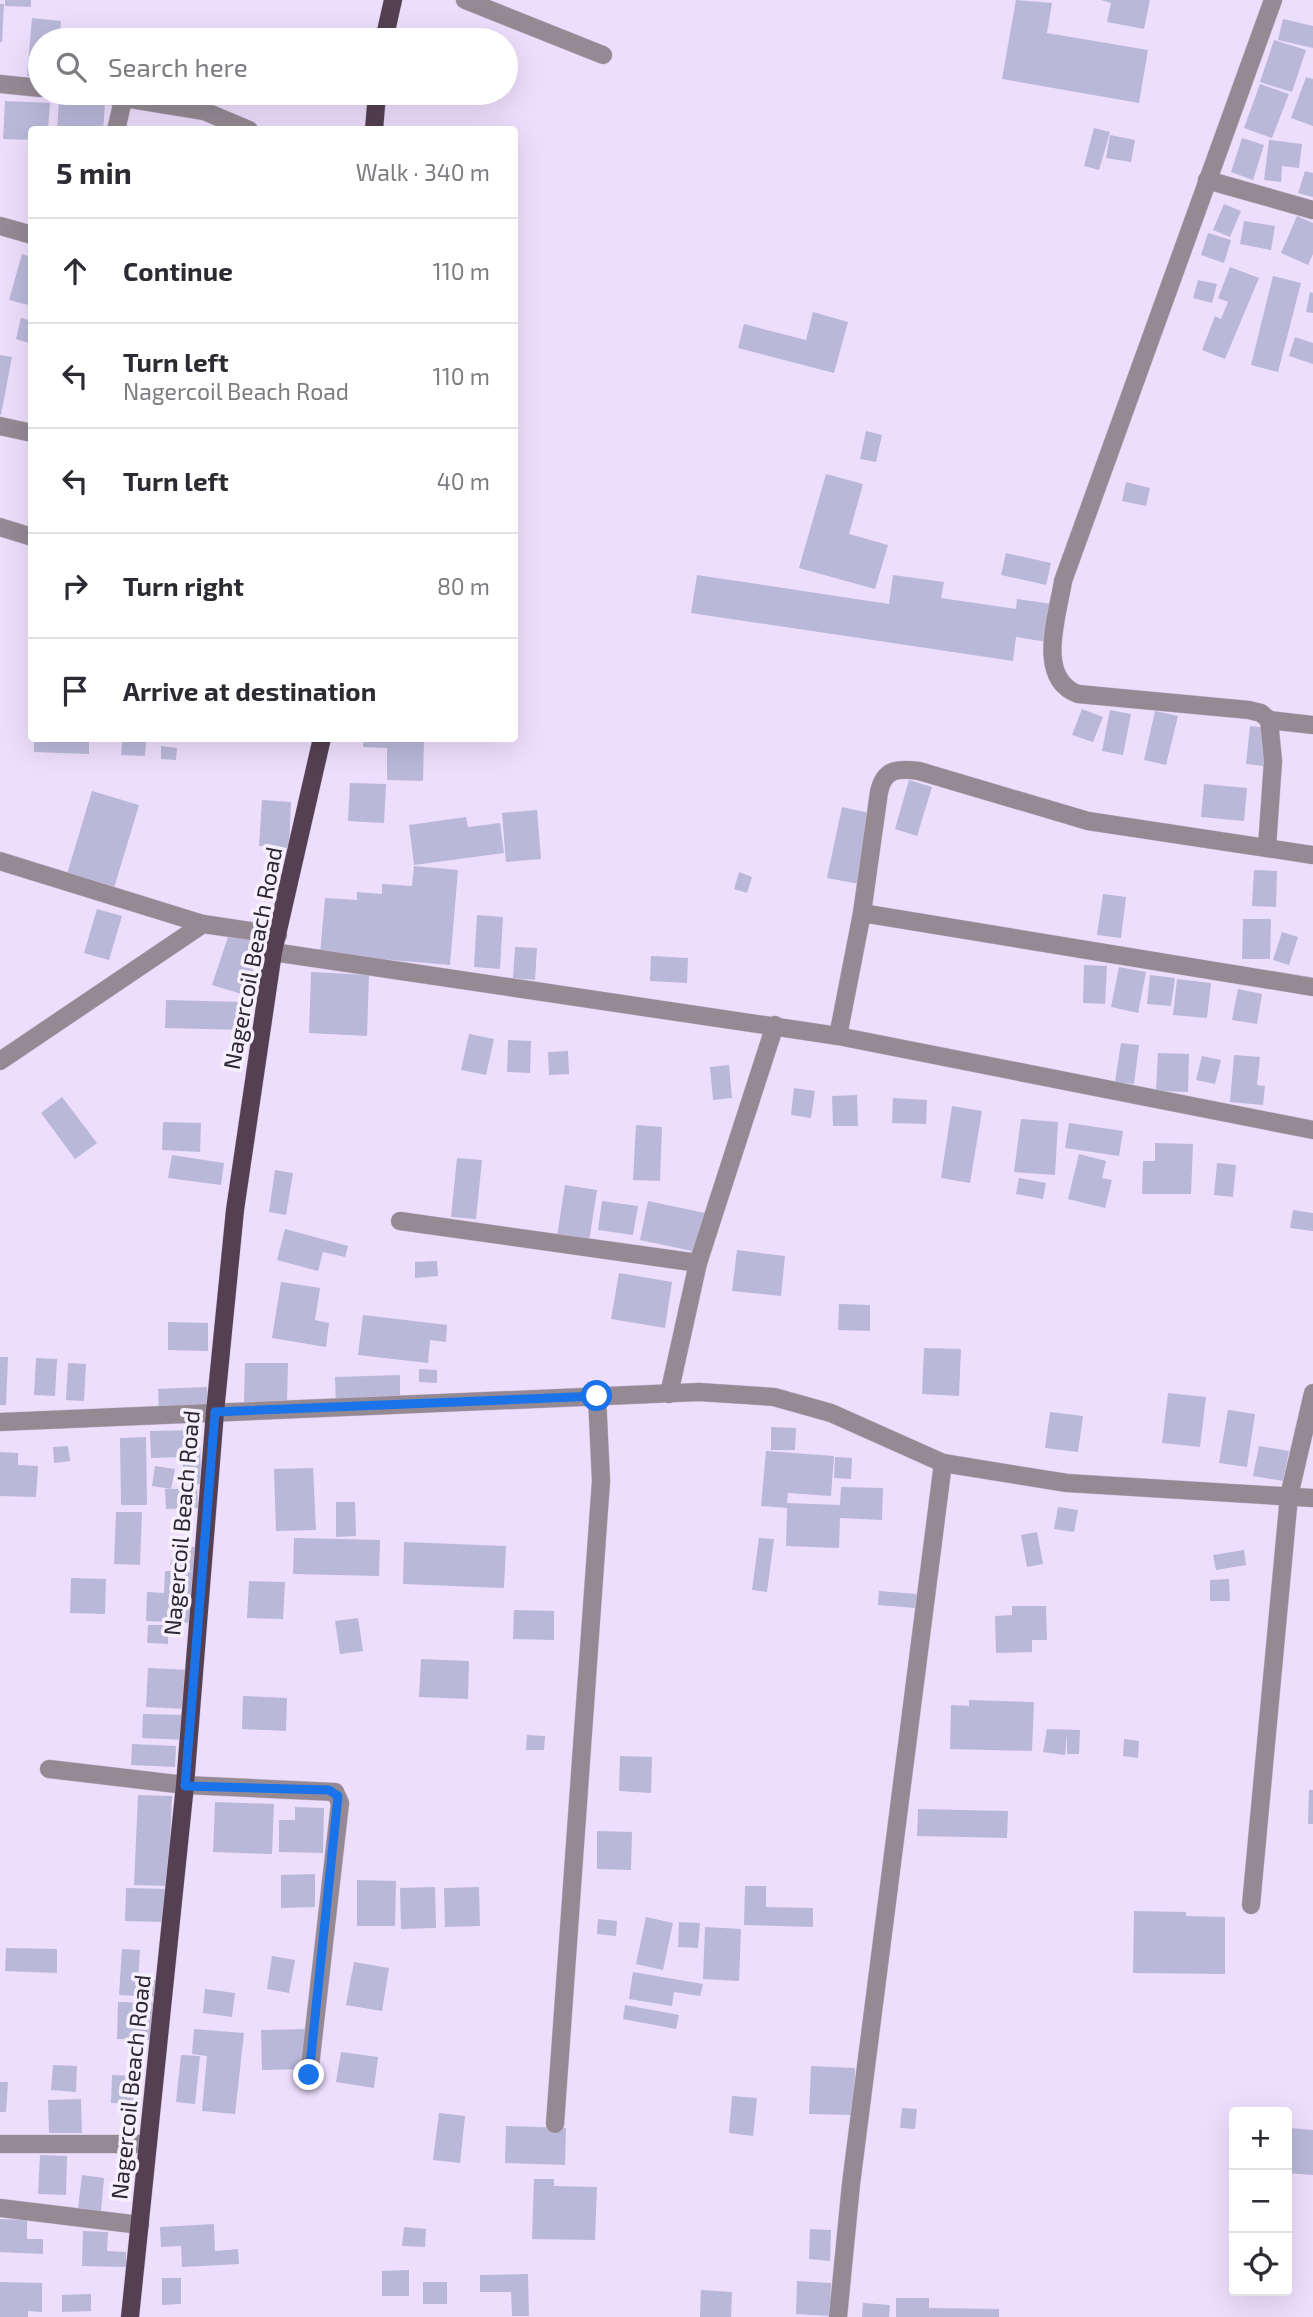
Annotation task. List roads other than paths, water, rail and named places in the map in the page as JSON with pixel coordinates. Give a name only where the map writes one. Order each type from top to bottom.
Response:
[{"type":"main road","points":[[387,28],[393,0]]},
{"type":"main road","points":[[374,126],[376,105]]},
{"type":"main road","name":"Nagercoil Beach Road","points":[[130,2317],[185,1786],[215,1412],[235,1210],[276,944],[321,742]]},
{"type":"street","points":[[465,0],[603,55]]},
{"type":"street","points":[[1273,0],[1063,581],[1053,664],[1061,683],[1069,691],[1087,696],[1249,710],[1261,713],[1269,720],[1313,725]]},
{"type":"street","points":[[0,84],[28,87]]},
{"type":"street","points":[[117,126],[122,105]]},
{"type":"street","points":[[172,105],[204,111],[240,126]]},
{"type":"street","points":[[1206,180],[1313,210]]},
{"type":"street","points":[[0,226],[28,234]]},
{"type":"street","points":[[0,426],[28,432]]},
{"type":"street","points":[[0,527],[28,536]]},
{"type":"street","points":[[1267,847],[1273,761],[1269,720]]},
{"type":"street","points":[[838,1036],[862,913],[882,778],[888,772],[900,769],[919,771],[1088,821],[1313,856]]},
{"type":"street","points":[[0,861],[276,944],[838,1036],[1313,1130]]},
{"type":"street","points":[[862,913],[1313,987]]},
{"type":"street","points":[[0,1061],[203,924]]},
{"type":"street","points":[[669,1394],[698,1263],[775,1025]]},
{"type":"street","points":[[400,1222],[698,1263]]},
{"type":"street","points":[[1251,1905],[1289,1496],[1313,1393]]},
{"type":"street","points":[[0,1422],[597,1396],[669,1394],[774,1397],[831,1413],[943,1463],[1067,1483],[1313,1498]]},
{"type":"street","points":[[555,2124],[601,1481],[597,1396]]},
{"type":"street","points":[[838,2317],[851,2184],[943,1463]]},
{"type":"street","points":[[48,1769],[185,1786],[329,1790],[338,1796],[309,2075]]},
{"type":"street","points":[[0,2144],[148,2144]]},
{"type":"street","points":[[0,2208],[140,2225]]}]
